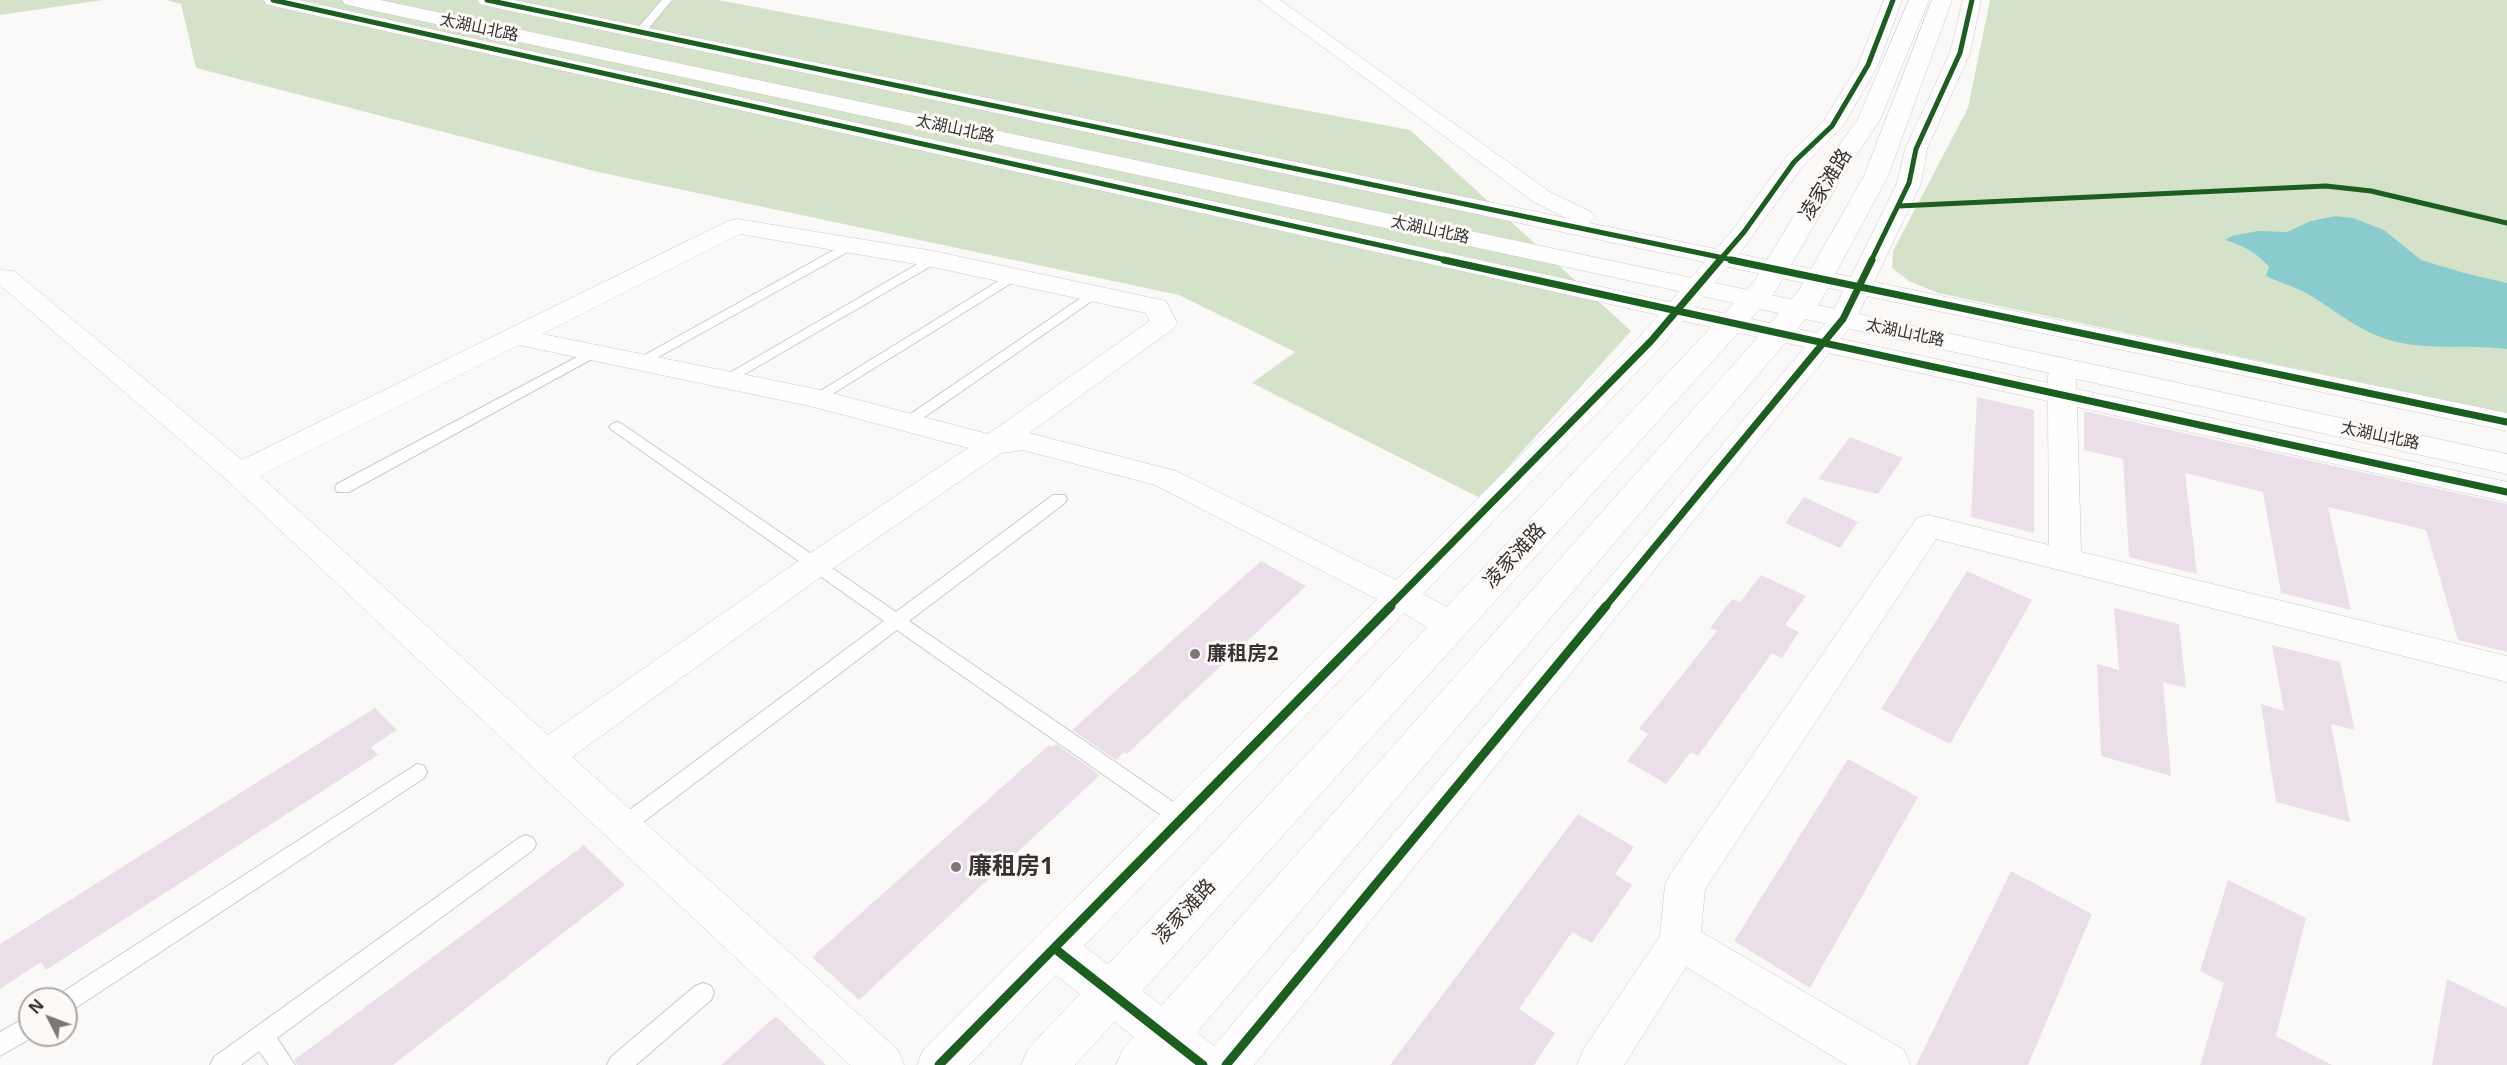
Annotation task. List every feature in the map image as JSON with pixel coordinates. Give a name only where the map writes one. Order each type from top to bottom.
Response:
[{"type":"main road","name":"太湖山北路","points":[[352,0],[1709,273]]},
{"type":"main road","name":"太湖山北路","points":[[406,0],[1709,273],[1756,294],[1801,304],[1852,304],[2507,446]]},
{"type":"main road","name":"凌家滩路","points":[[1048,1064],[1756,294],[1836,166],[1869,120],[1919,0]]},
{"type":"main road","name":"凌家滩路","points":[[1152,1050],[1801,304],[1876,176],[1942,0]]},
{"type":"main road","name":"太湖山北路","points":[[1852,304],[2062,381],[2507,464]]},
{"type":"street","points":[[273,0],[1676,311],[1756,294]]},
{"type":"street","points":[[487,0],[1624,237]]},
{"type":"street","points":[[1268,0],[1542,197],[1624,237],[1756,294],[1801,304],[1823,343]]},
{"type":"street","points":[[952,1061],[1054,948],[1651,341],[1744,232],[1794,162],[1837,120],[1868,65],[1893,0]]},
{"type":"street","points":[[1226,1065],[1823,343],[1852,304],[1909,183],[1916,149],[1960,53],[1972,0]]},
{"type":"street","points":[[239,474],[737,226],[933,259],[1157,307],[1164,324],[993,445],[815,565],[546,756]]},
{"type":"street","points":[[5,276],[239,474],[882,1065]]},
{"type":"street","points":[[1852,304],[2507,422]]},
{"type":"street","points":[[517,337],[816,398],[993,445],[1023,441],[1165,478],[1400,596],[1451,625]]},
{"type":"street","points":[[1823,343],[2062,381],[2507,492]]},
{"type":"street","points":[[2062,381],[2065,560]]},
{"type":"street","points":[[1599,1065],[1680,941],[1685,885],[1928,526],[2507,669]]},
{"type":"street","points":[[1680,941],[1888,1065]]},
{"type":"street","points":[[1054,948],[1111,993],[1152,1050],[1203,1065]]},
{"type":"lane","points":[[640,32],[667,0]]},
{"type":"lane","points":[[639,362],[850,245]]},
{"type":"lane","points":[[726,380],[933,259]]},
{"type":"lane","points":[[816,398],[1013,276]]},
{"type":"lane","points":[[908,422],[1094,293]]},
{"type":"lane","points":[[343,488],[594,352]]},
{"type":"lane","points":[[617,427],[1181,818]]},
{"type":"lane","points":[[623,826],[1059,499]]},
{"type":"lane","points":[[78,994],[417,772]]},
{"type":"lane","points":[[222,1065],[526,844]]},
{"type":"lane","points":[[619,1065],[703,993]]},
{"type":"lane","points":[[0,1045],[18,1034]]},
{"type":"lane","points":[[262,1036],[283,1065]]},
{"type":"path","points":[[2107,0],[2108,21],[2133,50],[2133,60],[2127,67],[2116,73],[2080,81],[2074,87],[2081,104],[2096,114],[2120,123],[2184,132]]},
{"type":"path","points":[[2217,0],[2218,6]]},
{"type":"path","points":[[2487,44],[2449,18],[2448,14],[2474,12],[2507,22]]},
{"type":"path","points":[[2214,121],[2217,113],[2213,97],[2218,83],[2244,71],[2249,65],[2248,56],[2221,27],[2218,16]]},
{"type":"path","points":[[1974,68],[1990,68],[2022,59],[2031,52],[2029,33],[2037,26],[2049,21],[2070,19],[2108,21]]},
{"type":"path","points":[[2231,38],[2288,60],[2295,68],[2295,76],[2288,93],[2302,111],[2337,132]]},
{"type":"path","points":[[2133,50],[2188,58],[2231,76]]},
{"type":"path","points":[[2494,67],[2497,75],[2488,98],[2491,106],[2506,120]]},
{"type":"path","points":[[2217,113],[2233,120]]},
{"type":"path","points":[[2309,126],[2315,120]]},
{"type":"path","points":[[2015,293],[2169,142],[2184,132],[2214,121],[2271,121],[2309,126],[2337,132],[2402,153],[2444,159],[2478,160],[2507,150]]},
{"type":"path","points":[[2148,128],[2159,133],[2169,142]]},
{"type":"path","points":[[2421,192],[2448,174],[2444,159]]},
{"type":"path","points":[[2478,160],[2507,173]]},
{"type":"path","points":[[2304,187],[2330,178],[2358,176],[2389,181],[2421,192],[2507,232]]},
{"type":"path","points":[[2292,188],[2337,187]]},
{"type":"path","points":[[2103,196],[2126,195]]},
{"type":"path","points":[[2435,207],[2507,224]]},
{"type":"green space","points":[[0,0],[103,0],[0,15]]},
{"type":"green space","points":[[166,0],[718,0],[1410,130],[1631,331],[1480,498],[1252,383],[1295,352],[1179,295],[598,172],[196,68],[181,4]]},
{"type":"green space","points":[[1990,0],[2507,0],[2507,413],[1938,293],[1909,281],[1892,268],[1893,251],[1968,108]]},
{"type":"water","points":[[2335,216],[2353,218],[2384,230],[2421,260],[2507,283],[2507,349],[2422,346],[2382,337],[2361,328],[2308,294],[2266,276],[2269,267],[2259,257],[2244,247],[2225,240],[2232,236],[2258,231],[2287,232],[2311,221]]},
{"type":"building","points":[[1977,397],[2034,410],[2034,533],[1971,517]]},
{"type":"building","points":[[2084,411],[2507,504],[2507,652],[2458,640],[2426,530],[2328,507],[2351,610],[2281,593],[2263,492],[2185,473],[2197,574],[2129,557],[2123,459],[2084,450]]},
{"type":"building","points":[[1850,437],[1903,458],[1878,494],[1818,479]]},
{"type":"building","points":[[1804,497],[1858,522],[1840,548],[1785,523]]},
{"type":"building","name":"廉租房2","points":[[1261,561],[1306,586],[1127,754],[1124,752],[1116,760],[1072,730]]},
{"type":"building","points":[[1967,571],[2032,600],[1950,744],[1881,709]]},
{"type":"building","points":[[1761,575],[1806,596],[1785,625],[1799,632],[1782,658],[1772,653],[1698,756],[1691,752],[1666,784],[1627,761],[1648,734],[1639,729],[1717,631],[1710,628],[1732,599],[1740,602]]},
{"type":"building","points":[[2114,608],[2179,624],[2186,688],[2163,682],[2171,776],[2101,756],[2097,664],[2119,670]]},
{"type":"building","points":[[2272,645],[2340,662],[2355,730],[2331,724],[2350,822],[2276,802],[2261,704],[2284,711]]},
{"type":"building","points":[[375,708],[397,730],[371,747],[378,755],[46,970],[41,962],[0,989],[0,944]]},
{"type":"building","name":"廉租房1","points":[[1056,744],[1100,775],[859,1000],[812,957],[1049,745],[1052,747]]},
{"type":"building","points":[[1848,759],[1918,797],[1810,988],[1734,941]]},
{"type":"building","points":[[1578,814],[1634,847],[1615,874],[1632,885],[1592,943],[1572,932],[1519,1009],[1555,1033],[1534,1065],[1390,1065]]},
{"type":"building","points":[[584,845],[625,885],[393,1065],[297,1065],[294,1060]]},
{"type":"building","points":[[2011,871],[2092,914],[2028,1065],[1916,1065]]},
{"type":"building","points":[[2228,880],[2306,918],[2276,1036],[2332,1065],[2200,1065],[2224,983],[2200,971]]},
{"type":"building","points":[[2447,979],[2507,1008],[2507,1065],[2432,1065]]},
{"type":"building","points":[[776,1016],[826,1065],[721,1065]]},
{"type":"cycle path","points":[[273,0],[1611,297],[2507,492]]},
{"type":"cycle path","points":[[487,0],[2507,422]]},
{"type":"cycle path","points":[[939,1065],[1651,341],[1744,232],[1794,162],[1832,126],[1868,65],[1893,0]]},
{"type":"cycle path","points":[[1226,1065],[1843,319],[1909,183],[1916,149],[1960,53],[1972,0]]},
{"type":"cycle path","points":[[1899,206],[2326,186],[2371,191],[2507,223]]},
{"type":"cycle path","points":[[1054,948],[1203,1065]]},
{"type":"place","name":"廉租房2","points":[[1195,654]]},
{"type":"place","name":"廉租房1","points":[[956,867]]}]
